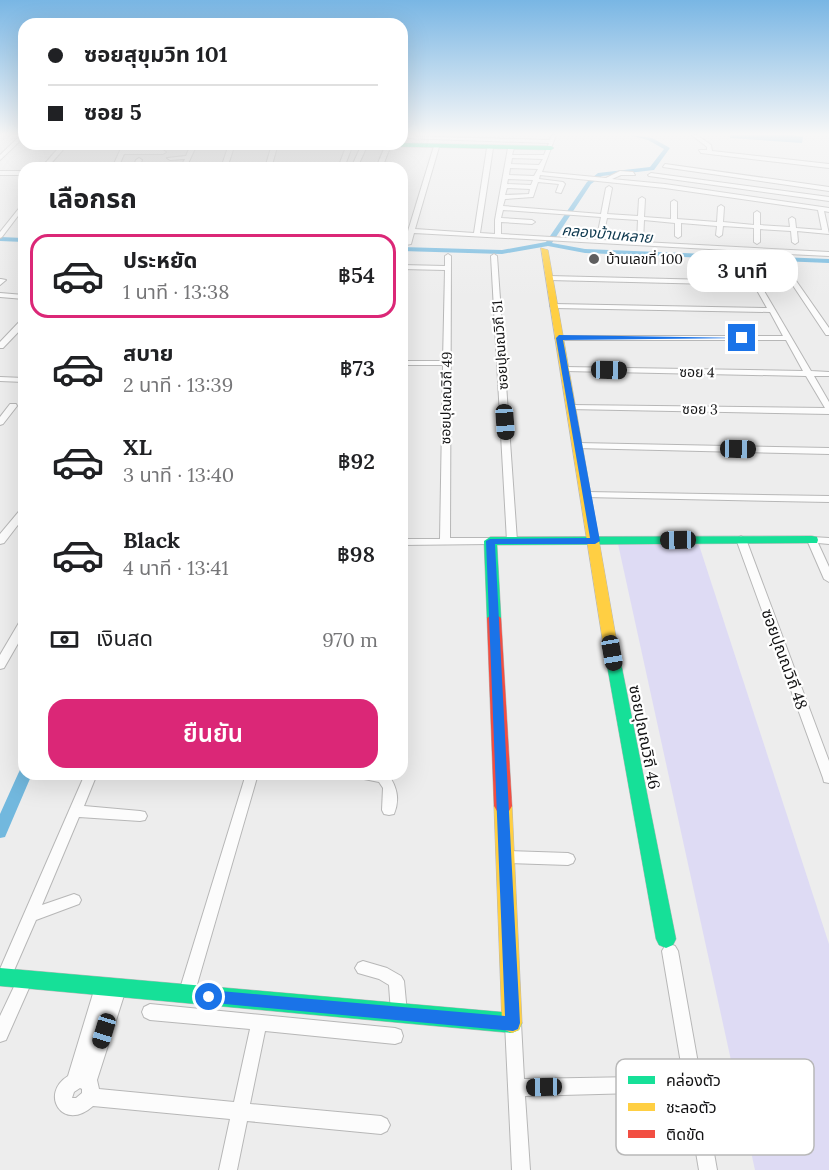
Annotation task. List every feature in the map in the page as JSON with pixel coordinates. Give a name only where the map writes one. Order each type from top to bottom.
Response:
[{"type":"street","points":[[408,244],[423,190]]},
{"type":"street","points":[[477,234],[484,190]]},
{"type":"street","points":[[498,235],[498,220],[505,190]]},
{"type":"street","points":[[504,197],[530,197],[532,190]]},
{"type":"street","points":[[601,232],[609,190]]},
{"type":"street","points":[[678,190],[829,210]]},
{"type":"street","points":[[762,190],[829,199]]},
{"type":"street","points":[[804,206],[813,190]]},
{"type":"street","points":[[640,241],[639,218],[642,200]]},
{"type":"street","points":[[674,202],[678,236]]},
{"type":"street","points":[[719,235],[721,207]]},
{"type":"street","points":[[501,208],[828,232],[821,209]]},
{"type":"street","points":[[0,236],[18,212]]},
{"type":"street","points":[[757,213],[757,242]]},
{"type":"street","points":[[792,219],[795,242]]},
{"type":"street","points":[[498,220],[532,222]]},
{"type":"street","points":[[411,231],[498,235],[544,243],[567,239],[788,257],[829,254]]},
{"type":"street","name":"ซอยปุณณวิถี 46","points":[[544,243],[612,653],[668,945]]},
{"type":"street","name":"ซอยปุณณวิถี 49","points":[[445,541],[448,256]]},
{"type":"street","name":"ซอยปุณณวิถี 51","points":[[494,256],[512,541]]},
{"type":"street","points":[[788,257],[789,275],[829,333]]},
{"type":"street","points":[[408,267],[447,268]]},
{"type":"street","points":[[748,268],[829,410]]},
{"type":"street","points":[[549,278],[758,283]]},
{"type":"street","points":[[0,296],[18,297]]},
{"type":"street","points":[[554,306],[771,310]]},
{"type":"street","points":[[0,346],[18,328]]},
{"type":"street","points":[[559,338],[788,338]]},
{"type":"street","points":[[408,363],[447,363]]},
{"type":"street","name":"ซอย 4","points":[[565,369],[829,374]]},
{"type":"street","points":[[0,379],[18,380]]},
{"type":"street","points":[[0,422],[13,406]]},
{"type":"street","name":"ซอย 3","points":[[572,407],[829,410]]},
{"type":"street","points":[[578,446],[829,450]]},
{"type":"street","points":[[587,495],[829,499]]},
{"type":"street","points":[[0,541],[18,518]]},
{"type":"street","points":[[408,542],[741,539],[829,541]]},
{"type":"street","name":"ซอยปุณณวิถี 48","points":[[741,539],[829,778]]},
{"type":"street","points":[[812,540],[829,579]]},
{"type":"street","points":[[490,541],[521,1170]]},
{"type":"street","points":[[0,665],[18,634]]},
{"type":"street","points":[[89,780],[2,977],[513,1023]]},
{"type":"street","points":[[186,995],[250,780]]},
{"type":"street","points":[[385,780],[390,787],[389,810]]},
{"type":"street","points":[[76,811],[140,816]]},
{"type":"street","points":[[505,857],[568,858]]},
{"type":"street","points":[[31,915],[74,900]]},
{"type":"street","points":[[668,945],[688,1059]]},
{"type":"street","points":[[363,968],[382,973],[396,981],[399,987],[399,1013]]},
{"type":"street","points":[[0,1034],[25,979]]},
{"type":"street","points":[[110,988],[93,1045],[85,1086],[240,1112],[381,1125]]},
{"type":"street","points":[[150,1012],[395,1036]]},
{"type":"street","points":[[228,1170],[259,1023]]},
{"type":"street","points":[[516,1088],[616,1086]]},
{"type":"street","points":[[705,1155],[708,1170]]},
{"type":"shaded area","points":[[618,544],[699,545],[829,944],[829,1170],[755,1170],[752,1155],[814,1155],[814,1059],[731,1059]]},
{"type":"waterway","name":"คลองบ้านหลาย","points":[[548,244],[585,190]]},
{"type":"waterway","points":[[0,239],[18,240]]},
{"type":"waterway","points":[[408,249],[502,252],[548,244]]},
{"type":"waterway","name":"คลองบ้านหลาย","points":[[548,244],[585,251],[829,261]]},
{"type":"waterway","points":[[0,832],[22,780]]},
{"type":"traffic: fast","points":[[494,618],[490,541],[812,540]]},
{"type":"traffic: fast","points":[[610,643],[666,939]]},
{"type":"traffic: fast","points":[[0,977],[512,1023]]},
{"type":"traffic: slow","points":[[544,250],[610,643]]},
{"type":"traffic: slow","points":[[503,806],[512,1023]]},
{"type":"traffic: jam","points":[[494,618],[503,806]]},
{"type":"place","name":"บ้านเลขที่ 100","points":[[594,259]]},
{"type":"route","points":[[209,997],[513,1023],[490,541],[595,541],[559,338],[742,338]]}]
